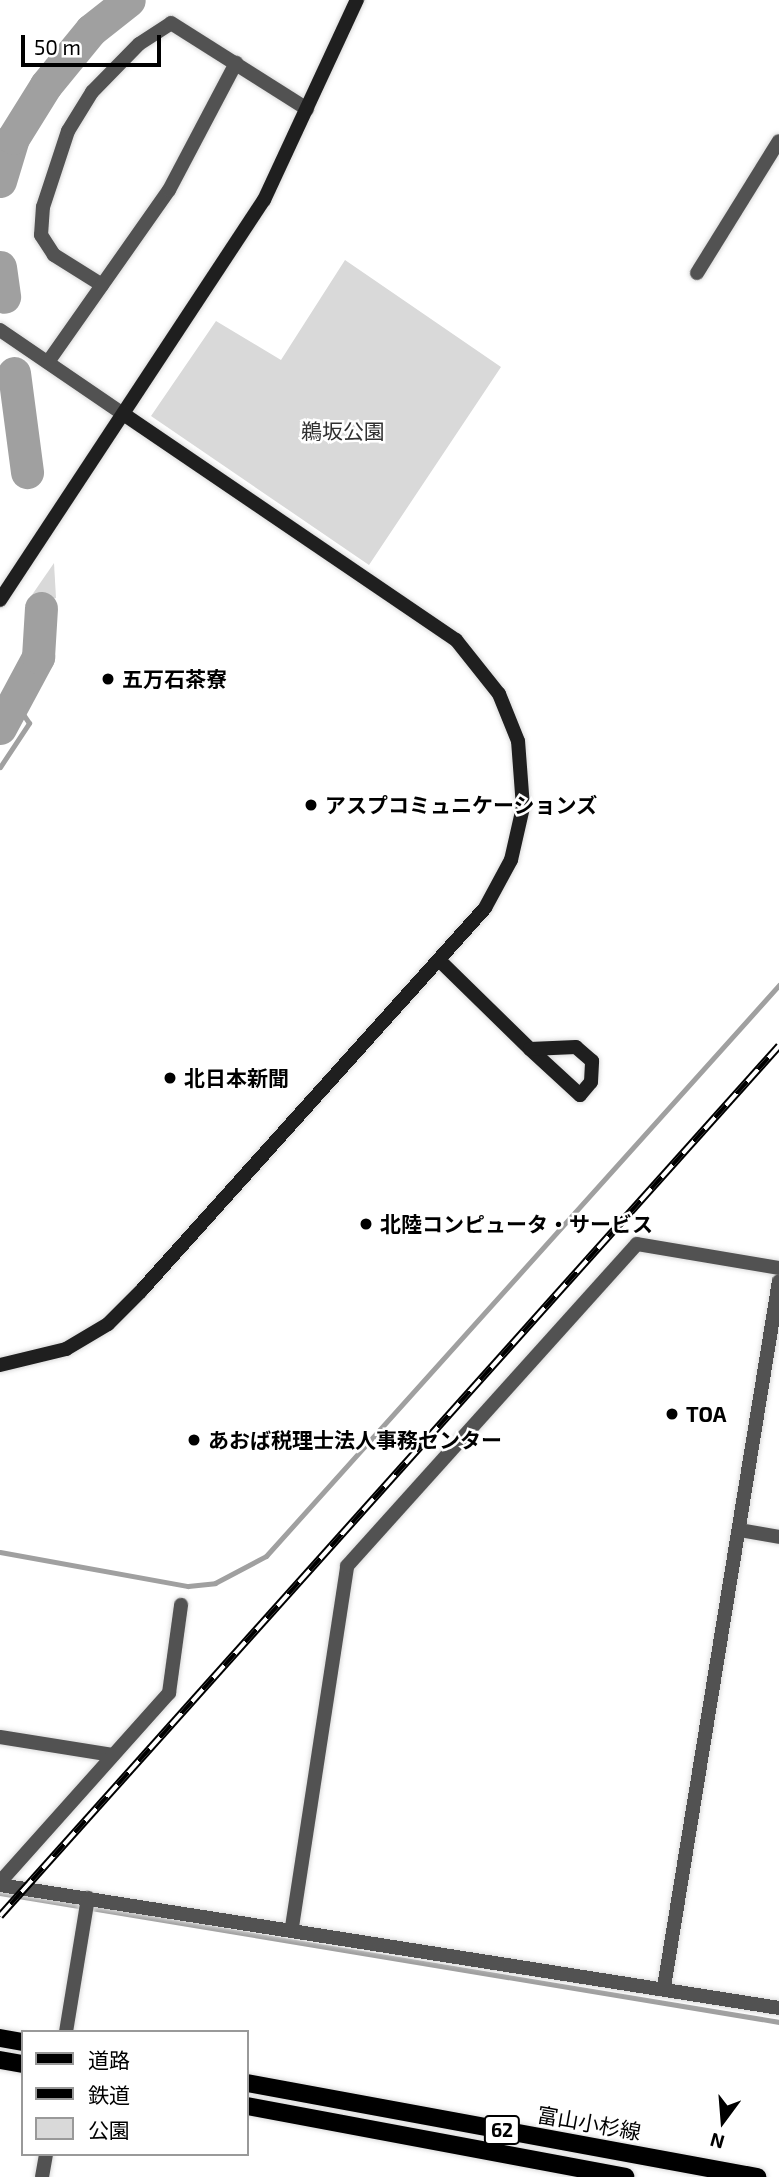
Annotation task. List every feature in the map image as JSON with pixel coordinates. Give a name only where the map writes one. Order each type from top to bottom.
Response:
[{"type":"main road","points":[[0,2038],[21,2042]]},
{"type":"main road","points":[[0,2060],[21,2064]]},
{"type":"main road","name":"富山小杉線","points":[[248,2083],[757,2177]]},
{"type":"main road","name":"62","points":[[248,2106],[620,2177]]},
{"type":"street","points":[[0,600],[264,200],[356,0]]},
{"type":"street","points":[[102,285],[54,255],[41,235],[43,207],[68,131],[112,72],[171,23],[307,110]]},
{"type":"street","points":[[48,362],[169,190],[236,63]]},
{"type":"street","points":[[697,273],[779,141]]},
{"type":"street","points":[[0,330],[456,640],[499,694],[518,741],[520,820],[511,860],[485,908],[108,1324],[66,1349],[0,1365]]},
{"type":"street","points":[[439,960],[530,1049]]},
{"type":"street","points":[[292,1927],[347,1566],[637,1244],[779,1268]]},
{"type":"street","points":[[664,1987],[779,1281]]},
{"type":"street","points":[[740,1530],[779,1537]]},
{"type":"street","points":[[0,1883],[169,1693],[181,1605]]},
{"type":"street","points":[[0,1737],[113,1755]]},
{"type":"street","points":[[0,1883],[292,1927],[779,2008]]},
{"type":"street","points":[[66,2030],[88,1898]]},
{"type":"street","points":[[42,2177],[46,2156]]},
{"type":"green space","name":"鵜坂公園","points":[[345,260],[501,367],[369,565],[151,416],[216,321],[281,360]]},
{"type":"green space","points":[[54,563],[56,598],[25,606],[25,605]]},
{"type":"waterway","points":[[0,181],[13,138],[46,85],[91,30],[129,0]]},
{"type":"waterway","points":[[0,267],[4,297]]},
{"type":"waterway","points":[[14,373],[27,472]]},
{"type":"waterway","points":[[0,728],[38,657],[41,608]]},
{"type":"waterway","points":[[0,767],[29,723],[16,704]]},
{"type":"waterway","points":[[0,1552],[188,1586],[215,1583],[266,1556],[779,985]]},
{"type":"waterway","points":[[0,1893],[779,2022]]},
{"type":"railway","points":[[0,1916],[779,1046]]},
{"type":"place","name":"五万石茶寮","points":[[108,679]]},
{"type":"place","name":"アスプコミュニケーションズ","points":[[311,805]]},
{"type":"place","name":"北日本新聞","points":[[170,1078]]},
{"type":"place","name":"北陸コンピュータ・サービス","points":[[366,1224]]},
{"type":"place","name":"TOA","points":[[672,1414]]},
{"type":"place","name":"あおば税理士法人事務センター","points":[[194,1440]]}]
